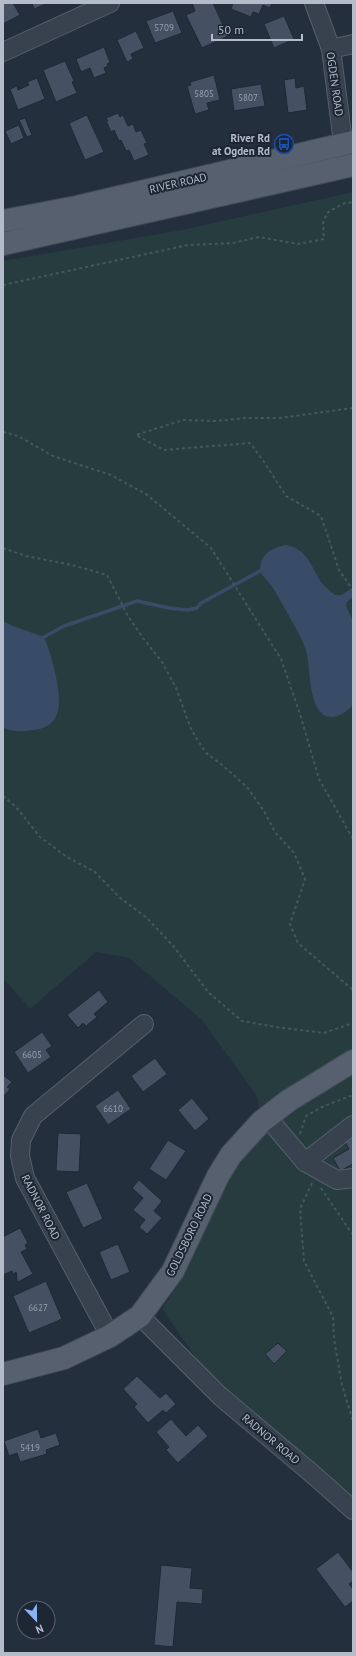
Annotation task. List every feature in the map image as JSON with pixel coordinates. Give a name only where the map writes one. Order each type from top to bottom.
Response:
[{"type":"main road","name":"RIVER ROAD","points":[[3,222],[348,143]]},
{"type":"main road","name":"RIVER ROAD","points":[[3,244],[350,166]]},
{"type":"main road","name":"GOLDSBORO ROAD","points":[[3,1374],[64,1358],[110,1336],[140,1316],[173,1271],[218,1176],[231,1155],[248,1135],[267,1117],[288,1101],[353,1061]]},
{"type":"street","points":[[3,52],[110,3]]},
{"type":"street","name":"OGDEN ROAD","points":[[314,3],[331,49],[348,143],[350,166]]},
{"type":"street","points":[[331,49],[353,44]]},
{"type":"street","name":"RADNOR ROAD","points":[[110,1336],[25,1178],[20,1156],[21,1140],[33,1116],[144,1024]]},
{"type":"street","points":[[267,1117],[305,1162],[337,1180],[353,1178]]},
{"type":"street","points":[[305,1162],[353,1126]]},
{"type":"street","name":"RADNOR ROAD","points":[[140,1316],[220,1396],[353,1510]]},
{"type":"path","points":[[3,285],[188,245],[233,243],[260,237],[298,244],[324,239],[323,223],[326,213],[342,204],[353,202]]},
{"type":"path","points":[[353,408],[280,418],[246,418],[217,421],[183,420],[136,434],[164,450],[250,443],[286,496],[321,516],[339,570],[353,590]]},
{"type":"path","points":[[3,432],[18,436],[53,456],[111,475],[146,494],[211,548],[281,659],[300,714],[319,779],[353,840]]},
{"type":"path","points":[[3,548],[26,556],[72,565],[106,575],[143,638],[162,662],[176,688],[191,729],[205,752],[247,787],[264,811],[275,832],[294,854],[305,879],[290,924],[298,943],[353,990]]},
{"type":"path","points":[[3,796],[16,807],[40,837],[67,857],[95,872],[119,897],[147,918],[174,947],[208,992],[242,1021],[324,1033],[353,1023]]},
{"type":"path","points":[[353,1095],[324,1106],[306,1116],[298,1140],[305,1162],[314,1178],[300,1210],[304,1261],[333,1317],[334,1339],[342,1385],[353,1421]]},
{"type":"path","points":[[318,1184],[353,1236]]},
{"type":"green space","points":[[353,192],[353,1500],[303,1459],[199,1362],[162,1309],[180,1281],[229,1178],[262,1134],[258,1099],[254,1092],[202,1020],[129,958],[96,952],[30,1009],[3,978],[3,261],[182,230]]},
{"type":"water","points":[[286,545],[294,547],[308,559],[321,582],[335,595],[342,595],[353,587],[353,597],[347,602],[346,606],[353,621],[353,705],[347,711],[336,717],[328,717],[324,715],[315,704],[311,687],[307,654],[303,643],[275,591],[260,571],[262,560],[267,553],[271,550]]},
{"type":"water","points":[[3,621],[44,637],[47,644],[56,676],[59,707],[53,721],[44,727],[21,731],[3,728]]},
{"type":"building","points":[[3,3],[13,3],[20,15],[3,24]]},
{"type":"building","points":[[32,3],[48,3],[34,9]]},
{"type":"building","points":[[192,3],[213,3],[228,36],[202,48],[186,15],[195,11]]},
{"type":"building","points":[[233,3],[272,3],[270,8],[263,5],[259,14],[253,12],[251,17],[231,9]]},
{"type":"building","points":[[173,11],[182,33],[155,43],[146,21]]},
{"type":"building","points":[[284,16],[294,39],[274,48],[264,24]]},
{"type":"building","points":[[136,31],[144,48],[131,54],[133,59],[127,62],[117,40]]},
{"type":"building","points":[[104,47],[110,62],[107,64],[108,66],[104,68],[106,73],[94,78],[90,68],[81,72],[76,59]]},
{"type":"building","points":[[65,61],[74,81],[72,82],[77,93],[56,102],[43,70]]},
{"type":"building","points":[[214,75],[220,100],[207,103],[209,110],[195,114],[187,86],[191,85],[190,82]]},
{"type":"building","points":[[37,78],[45,99],[18,110],[10,89],[17,86],[18,90],[29,85],[27,82]]},
{"type":"building","points":[[295,78],[296,88],[304,86],[307,110],[288,113],[284,80]]},
{"type":"building","points":[[261,84],[265,106],[234,111],[231,89]]},
{"type":"building","points":[[118,113],[120,117],[123,115],[128,126],[133,124],[136,132],[141,130],[147,143],[144,144],[149,155],[134,161],[129,150],[126,151],[121,140],[119,141],[114,130],[111,132],[106,118]]},
{"type":"building","points":[[87,115],[104,152],[85,160],[69,123]]},
{"type":"building","points":[[25,118],[32,135],[27,137],[19,120]]},
{"type":"building","points":[[19,125],[24,138],[11,144],[5,131]]},
{"type":"building","points":[[99,990],[108,1002],[94,1014],[97,1017],[86,1026],[83,1023],[78,1028],[67,1015]]},
{"type":"building","points":[[42,1032],[52,1046],[46,1050],[51,1057],[28,1073],[14,1052]]},
{"type":"building","points":[[155,1058],[167,1074],[143,1092],[131,1076]]},
{"type":"building","points":[[3,1075],[12,1082],[7,1087],[10,1089],[3,1097]]},
{"type":"building","points":[[118,1090],[131,1109],[108,1125],[95,1106]]},
{"type":"building","points":[[192,1098],[209,1119],[195,1131],[178,1110]]},
{"type":"building","points":[[58,1133],[81,1134],[79,1172],[56,1171]]},
{"type":"building","points":[[353,1135],[353,1164],[340,1171],[333,1158],[349,1149],[344,1140]]},
{"type":"building","points":[[168,1140],[186,1151],[166,1180],[149,1169]]},
{"type":"building","points":[[139,1180],[162,1201],[154,1211],[162,1218],[147,1234],[139,1227],[145,1220],[133,1210],[143,1198],[132,1188]]},
{"type":"building","points":[[87,1183],[103,1219],[83,1228],[66,1192]]},
{"type":"building","points":[[20,1228],[28,1243],[25,1245],[27,1249],[21,1252],[33,1274],[18,1282],[16,1272],[13,1274],[12,1271],[3,1275],[3,1237]]},
{"type":"building","points":[[118,1244],[130,1272],[111,1280],[99,1252]]},
{"type":"building","points":[[46,1281],[62,1319],[29,1333],[13,1296]]},
{"type":"building","points":[[278,1343],[287,1351],[274,1364],[265,1354]]},
{"type":"building","points":[[137,1376],[160,1398],[166,1393],[176,1404],[166,1413],[163,1410],[148,1423],[134,1407],[137,1404],[123,1389]]},
{"type":"building","points":[[171,1419],[186,1436],[198,1425],[208,1436],[178,1463],[166,1450],[169,1447],[156,1432]]},
{"type":"building","points":[[38,1429],[41,1438],[56,1433],[60,1445],[46,1450],[47,1454],[20,1462],[17,1453],[9,1456],[4,1441]]},
{"type":"building","points":[[338,1552],[353,1572],[353,1581],[349,1584],[353,1589],[353,1601],[345,1607],[316,1569]]},
{"type":"building","points":[[161,1565],[192,1568],[190,1588],[203,1589],[202,1604],[177,1602],[173,1647],[154,1645]]},
{"type":"waterway","points":[[44,637],[64,626],[137,601],[169,608],[188,610],[197,608],[201,603],[260,571]]},
{"type":"place","name":"River Rd at Ogden Rd","points":[[284,144]]}]
